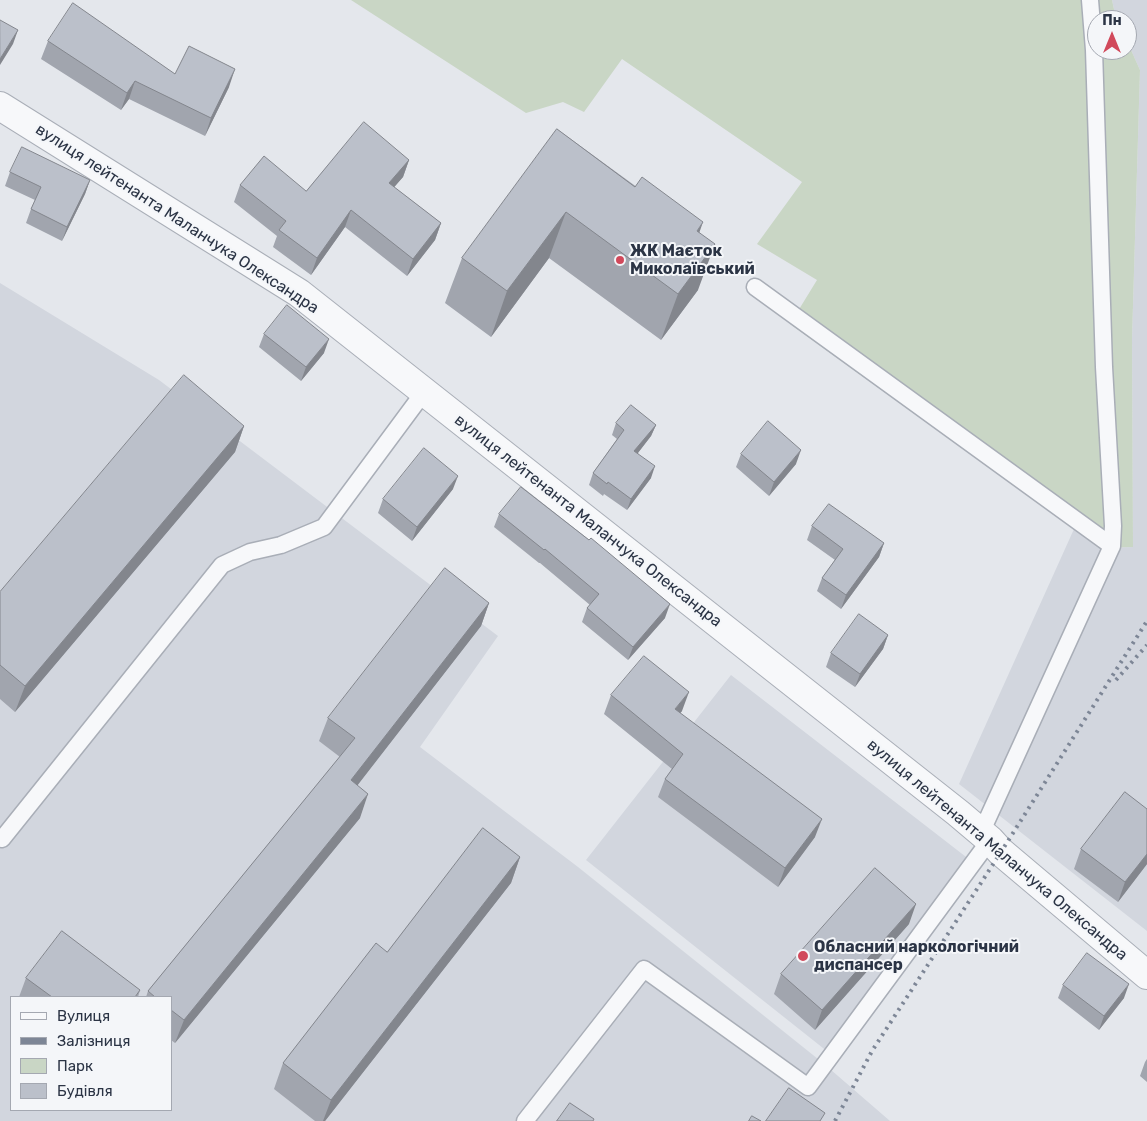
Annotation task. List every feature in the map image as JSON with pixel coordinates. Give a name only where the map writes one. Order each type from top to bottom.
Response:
[{"type":"street","name":"вулиця лейтенанта Маланчука Олександра","points":[[0,106],[299,294],[942,800],[1147,976]]},
{"type":"lane","points":[[525,1121],[644,969],[808,1087],[985,836],[1112,546],[1113,526],[1104,367],[1094,60],[1090,0]]},
{"type":"lane","points":[[755,287],[1112,546]]},
{"type":"lane","points":[[2,839],[222,565],[250,552],[281,545],[324,527],[424,392]]},
{"type":"shaded area","points":[[1112,0],[1147,0],[1147,931],[959,784],[1074,529],[1099,548],[1133,547],[1132,339],[1140,70],[1136,60],[1137,10],[1114,10]]},
{"type":"shaded area","points":[[0,283],[159,380],[498,636],[420,747],[578,867],[823,1063],[890,1121],[0,1121]]},
{"type":"shaded area","name":"Обласний наркологічний диспансер","points":[[731,675],[970,860],[828,1052],[586,860]]},
{"type":"green space","points":[[351,0],[1112,0],[1114,10],[1087,10],[1087,60],[1136,60],[1140,70],[1132,339],[1133,547],[1099,548],[790,324],[817,280],[757,244],[802,182],[622,59],[584,112],[563,102],[526,113]]},
{"type":"building","points":[[73,3],[175,74],[189,46],[235,69],[211,118],[135,81],[127,93],[48,41]]},
{"type":"building","points":[[0,20],[18,30],[0,59]]},
{"type":"building","points":[[364,122],[409,160],[389,183],[441,223],[413,259],[351,210],[317,258],[279,230],[286,221],[240,185],[264,156],[306,191]]},
{"type":"building","points":[[557,129],[635,187],[642,177],[703,222],[697,231],[715,244],[678,294],[566,212],[507,291],[462,258]]},
{"type":"building","points":[[22,147],[90,180],[67,227],[31,209],[41,187],[10,172]]},
{"type":"building","points":[[287,305],[329,339],[306,367],[264,334]]},
{"type":"building","points":[[184,375],[244,426],[25,686],[0,665],[0,592]]},
{"type":"building","points":[[631,405],[656,425],[634,451],[655,466],[631,499],[593,473],[624,430],[616,423]]},
{"type":"building","points":[[768,421],[801,450],[774,482],[741,454]]},
{"type":"building","points":[[424,448],[458,476],[417,527],[383,499]]},
{"type":"building","points":[[521,487],[589,540],[591,538],[670,604],[633,647],[587,608],[599,594],[499,514]]},
{"type":"building","points":[[829,504],[884,543],[846,595],[822,578],[843,549],[812,526]]},
{"type":"building","points":[[445,568],[489,603],[351,780],[368,794],[184,1020],[172,1011],[172,996],[154,996],[148,991],[355,738],[328,718]]},
{"type":"building","points":[[859,614],[888,635],[860,674],[831,653]]},
{"type":"building","points":[[644,656],[689,692],[675,709],[822,819],[785,868],[665,779],[683,754],[611,695]]},
{"type":"building","points":[[1125,792],[1147,809],[1147,854],[1125,882],[1081,849]]},
{"type":"building","points":[[483,828],[520,857],[331,1100],[283,1063],[376,943],[387,952]]},
{"type":"building","points":[[875,868],[916,904],[822,1010],[781,974]]},
{"type":"building","points":[[62,931],[140,990],[136,996],[51,996],[26,978]]},
{"type":"building","points":[[1087,953],[1129,984],[1104,1016],[1063,985]]},
{"type":"building","points":[[789,1088],[825,1113],[820,1121],[766,1121]]},
{"type":"building","points":[[570,1103],[594,1119],[593,1121],[557,1121]]},
{"type":"building","points":[[752,1116],[761,1121],[749,1121]]},
{"type":"railway","points":[[835,1121],[872,1051],[1147,621]]},
{"type":"railway","points":[[1116,680],[1147,645]]},
{"type":"place","name":"ЖК Маєток Миколаївський","points":[[620,260]]},
{"type":"place","name":"Обласний наркологічний диспансер","points":[[803,956]]}]
